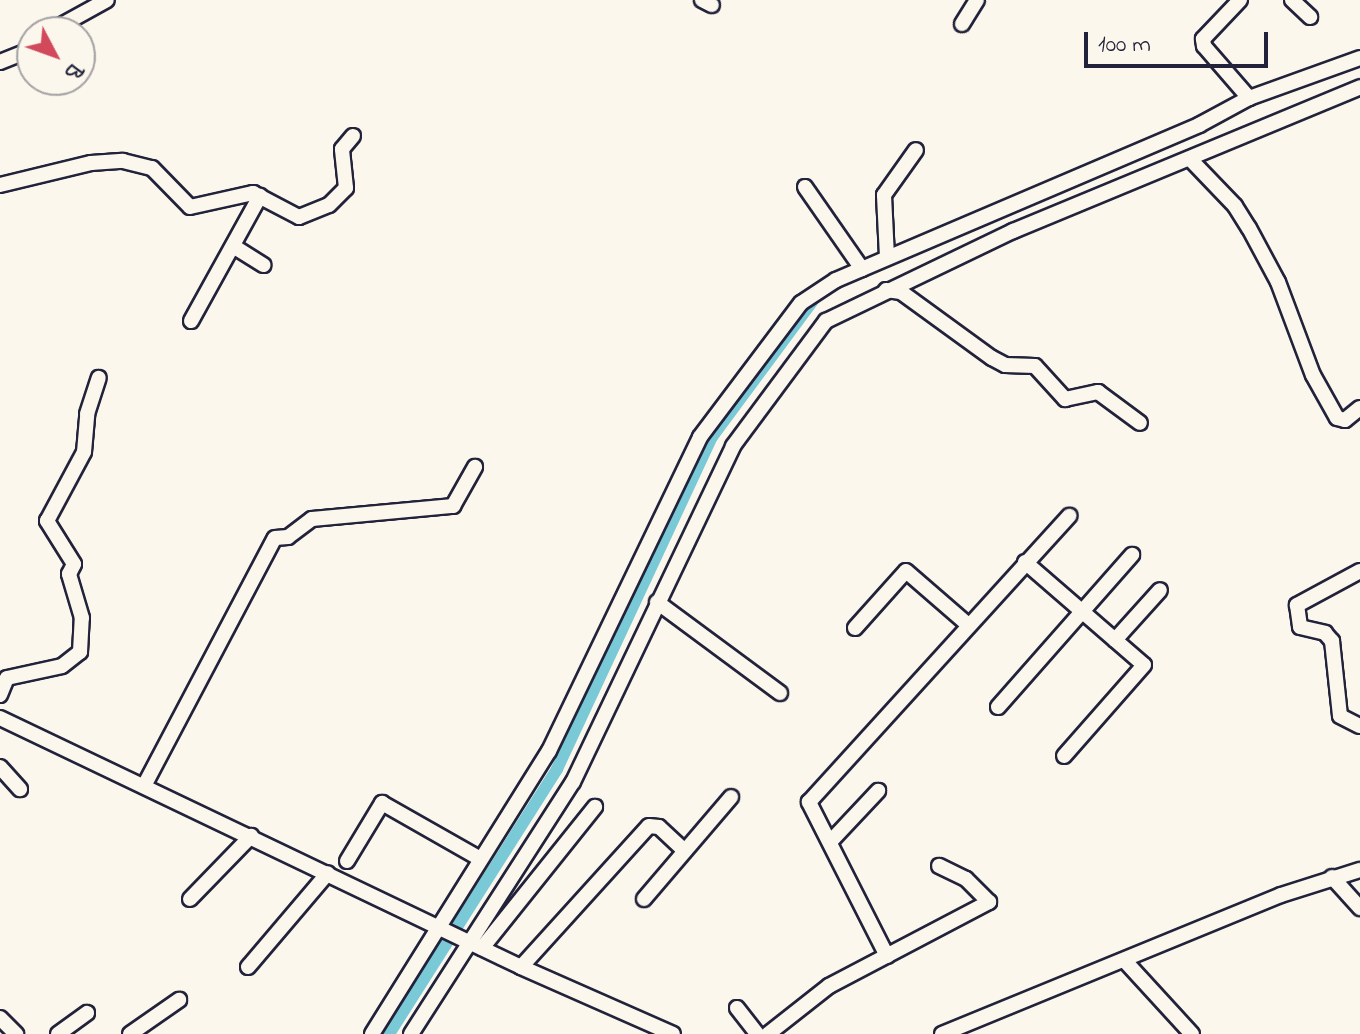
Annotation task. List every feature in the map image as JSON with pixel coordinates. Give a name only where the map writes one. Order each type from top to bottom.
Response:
[{"type":"street","points":[[78,16],[107,0]]},
{"type":"street","points":[[962,24],[977,0]]},
{"type":"street","points":[[1240,0],[1203,39],[1204,46],[1249,98]]},
{"type":"street","points":[[1292,0],[1310,17]]},
{"type":"street","points":[[372,1034],[479,858],[549,751],[700,437],[801,303],[887,257],[1199,125],[1249,98],[1360,58]]},
{"type":"street","points":[[411,1034],[573,782],[733,446],[826,321],[885,290],[1360,87]]},
{"type":"street","points":[[0,185],[91,163],[123,161],[152,168],[190,207],[242,192],[260,196],[299,217],[337,201],[348,178],[342,149],[353,136]]},
{"type":"street","points":[[887,257],[884,195],[916,150]]},
{"type":"street","points":[[1190,159],[1235,206],[1249,228],[1278,282],[1313,375],[1337,418],[1345,420],[1360,408]]},
{"type":"street","points":[[805,187],[862,269]]},
{"type":"street","points":[[191,321],[260,196]]},
{"type":"street","points":[[233,246],[263,265]]},
{"type":"street","points":[[885,290],[901,292],[1005,365],[1035,366],[1065,399],[1098,392],[1140,423]]},
{"type":"street","points":[[0,695],[7,678],[62,666],[80,652],[82,618],[69,574],[74,564],[47,521],[84,452],[87,414],[99,378]]},
{"type":"street","points":[[144,786],[275,538],[288,537],[312,519],[453,506],[475,467]]},
{"type":"street","points":[[887,956],[809,802],[966,623],[1069,516]]},
{"type":"street","points":[[998,707],[1132,555]]},
{"type":"street","points":[[1025,562],[1144,665],[1064,756]]},
{"type":"street","points":[[855,628],[906,571],[966,623]]},
{"type":"street","points":[[1360,571],[1297,605],[1300,627],[1325,633],[1332,641],[1340,716],[1360,726]]},
{"type":"street","points":[[1115,640],[1160,590]]},
{"type":"street","points":[[657,602],[780,693]]},
{"type":"street","points":[[0,718],[521,967],[673,1034]]},
{"type":"street","points":[[0,767],[20,789]]},
{"type":"street","points":[[831,841],[878,791]]},
{"type":"street","points":[[644,899],[731,797]]},
{"type":"street","points":[[347,861],[382,803],[479,858]]},
{"type":"street","points":[[470,942],[595,807]]},
{"type":"street","points":[[521,967],[649,826],[659,827],[685,851]]},
{"type":"street","points":[[190,899],[251,836]]},
{"type":"street","points":[[768,1034],[829,986],[989,902],[966,879],[939,866]]},
{"type":"street","points":[[942,1034],[1332,877],[1360,870]]},
{"type":"street","points":[[248,967],[328,873]]},
{"type":"street","points":[[1332,877],[1360,908]]},
{"type":"street","points":[[1125,961],[1192,1034]]},
{"type":"street","points":[[130,1034],[179,1000]]},
{"type":"street","points":[[737,1008],[757,1034]]},
{"type":"street","points":[[58,1034],[87,1013]]},
{"type":"street","points":[[0,1018],[16,1034]]},
{"type":"waterway","points":[[389,1034],[557,769],[712,437],[817,295]]}]
